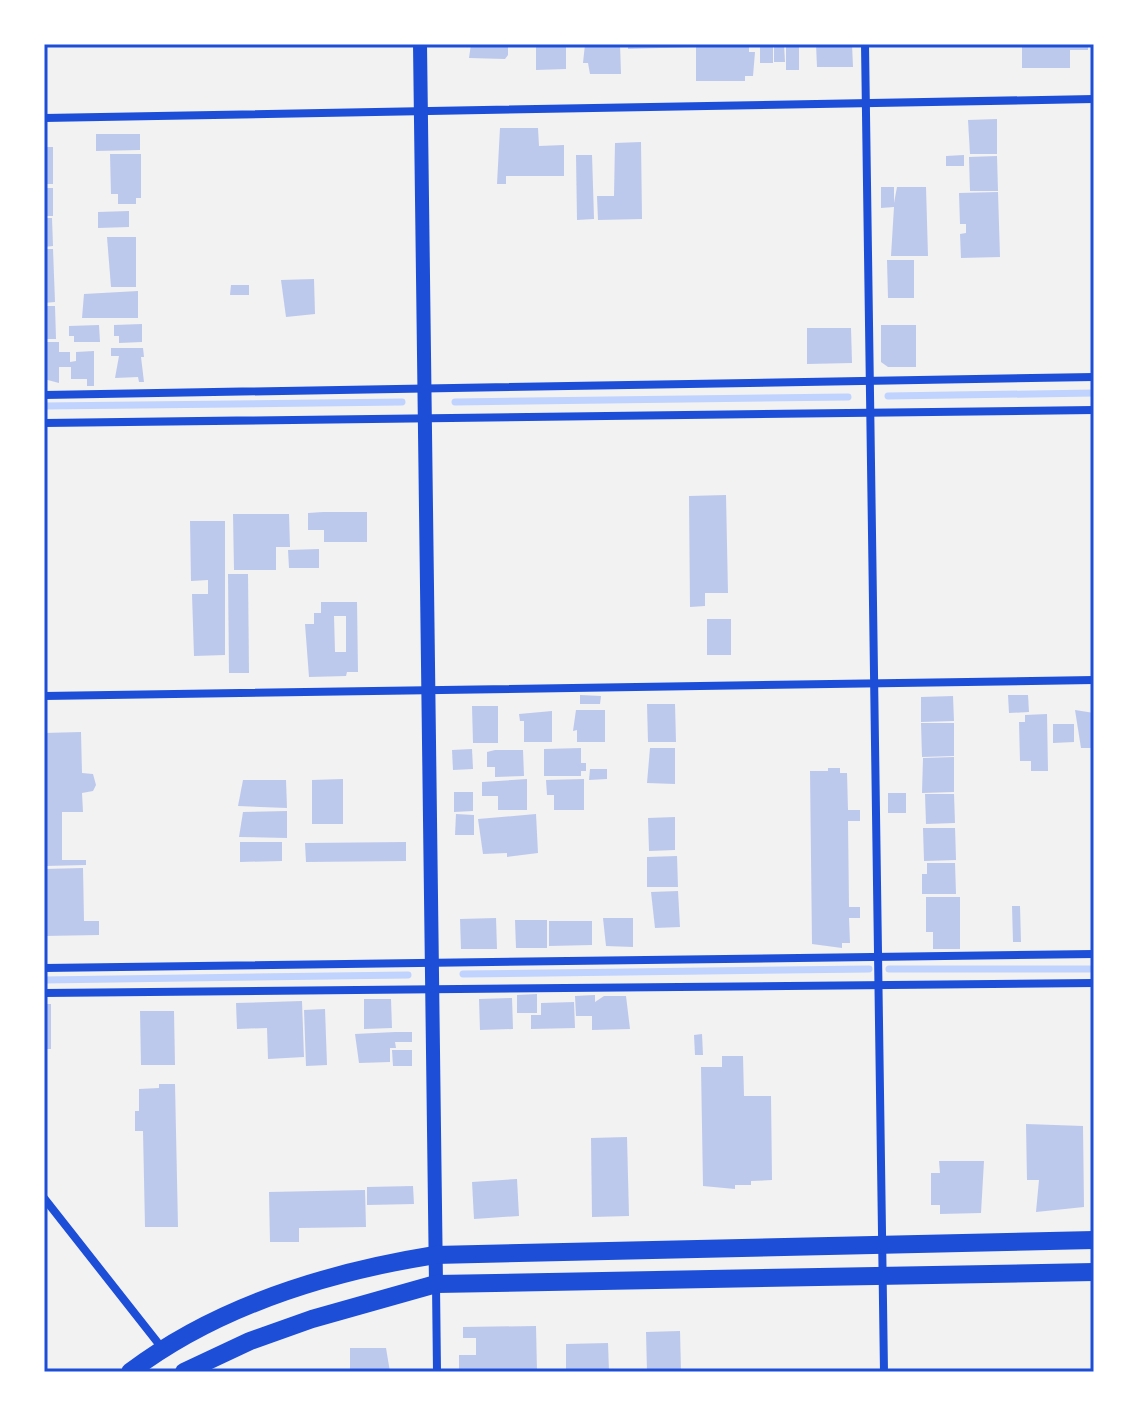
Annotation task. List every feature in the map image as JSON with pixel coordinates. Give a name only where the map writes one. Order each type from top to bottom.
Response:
[{"type":"main road","points":[[133,1370],[163,1350],[272,1297],[341,1275],[435,1255],[1094,1240]]},
{"type":"main road","points":[[184,1372],[250,1341],[312,1319],[436,1284],[1094,1272]]},
{"type":"street","points":[[420,44],[437,1372]]},
{"type":"street","points":[[865,44],[884,1372]]},
{"type":"street","points":[[44,118],[1094,99]]},
{"type":"street","points":[[44,395],[1094,377]]},
{"type":"street","points":[[44,423],[1094,410]]},
{"type":"street","points":[[44,696],[1094,680]]},
{"type":"street","points":[[44,968],[1094,954]]},
{"type":"street","points":[[44,993],[1094,983]]},
{"type":"street","points":[[44,1198],[163,1350]]},
{"type":"building","points":[[471,44],[508,44],[508,55],[505,59],[469,58]]},
{"type":"building","points":[[536,44],[566,44],[566,69],[536,70]]},
{"type":"building","points":[[585,44],[620,44],[621,74],[590,74],[588,63],[583,63]]},
{"type":"building","points":[[628,44],[692,44],[692,47],[628,49]]},
{"type":"building","points":[[696,44],[749,44],[749,52],[755,52],[753,76],[745,76],[745,81],[696,81]]},
{"type":"building","points":[[760,44],[773,44],[773,63],[760,63]]},
{"type":"building","points":[[774,44],[784,44],[785,62],[774,62]]},
{"type":"building","points":[[786,44],[799,44],[799,70],[786,70]]},
{"type":"building","points":[[816,44],[852,44],[853,67],[817,67]]},
{"type":"building","points":[[1022,44],[1088,44],[1088,50],[1070,50],[1070,68],[1022,68]]},
{"type":"building","points":[[997,119],[997,154],[970,154],[968,120]]},
{"type":"building","points":[[500,128],[538,128],[539,146],[564,145],[564,176],[506,176],[506,184],[497,184]]},
{"type":"building","points":[[96,134],[140,134],[140,150],[96,151]]},
{"type":"building","points":[[641,142],[642,219],[598,220],[597,196],[614,196],[615,143]]},
{"type":"building","points":[[44,147],[53,147],[53,184],[44,184]]},
{"type":"building","points":[[110,154],[141,154],[141,198],[136,198],[136,204],[118,204],[118,194],[111,194]]},
{"type":"building","points":[[576,155],[592,155],[594,219],[577,220]]},
{"type":"building","points":[[964,155],[964,166],[946,166],[946,156]]},
{"type":"building","points":[[997,156],[998,191],[970,191],[969,157]]},
{"type":"building","points":[[881,187],[894,187],[894,203],[897,187],[926,187],[928,256],[891,256],[894,207],[881,208]]},
{"type":"building","points":[[44,188],[53,188],[53,216],[44,216]]},
{"type":"building","points":[[998,192],[1000,257],[961,258],[960,234],[966,233],[966,224],[960,224],[959,193]]},
{"type":"building","points":[[129,211],[129,227],[98,228],[98,212]]},
{"type":"building","points":[[44,218],[52,218],[53,246],[44,247]]},
{"type":"building","points":[[107,237],[136,237],[136,287],[111,287]]},
{"type":"building","points":[[44,249],[53,249],[55,302],[44,303]]},
{"type":"building","points":[[887,260],[914,260],[914,298],[888,298]]},
{"type":"building","points":[[314,279],[315,314],[286,317],[281,280]]},
{"type":"building","points":[[231,285],[249,285],[249,295],[230,295]]},
{"type":"building","points":[[138,291],[138,318],[82,318],[84,294]]},
{"type":"building","points":[[44,306],[55,306],[56,339],[44,339]]},
{"type":"building","points":[[142,324],[142,342],[119,343],[119,336],[114,336],[114,325]]},
{"type":"building","points":[[99,325],[100,342],[74,342],[74,336],[69,336],[69,326]]},
{"type":"building","points":[[881,325],[916,325],[916,367],[888,367],[881,362]]},
{"type":"building","points":[[807,328],[851,328],[852,363],[807,364]]},
{"type":"building","points":[[44,342],[59,342],[59,352],[70,352],[70,362],[76,361],[76,352],[94,351],[94,386],[87,386],[87,379],[71,379],[71,367],[59,367],[59,383],[44,379]]},
{"type":"building","points":[[111,348],[143,348],[144,382],[139,382],[138,377],[115,378],[119,356],[111,356]]},
{"type":"building","points":[[726,495],[728,593],[705,593],[705,606],[690,607],[689,496]]},
{"type":"building","points":[[367,512],[367,542],[324,542],[324,530],[308,530],[308,513]]},
{"type":"building","points":[[233,514],[289,514],[290,547],[276,547],[276,570],[234,570]]},
{"type":"building","points":[[190,521],[225,521],[225,655],[194,656],[192,594],[208,594],[208,580],[191,581]]},
{"type":"building","points":[[319,549],[319,568],[289,568],[288,550]]},
{"type":"building","points":[[228,574],[248,574],[249,673],[229,673]]},
{"type":"building","points":[[321,602],[357,602],[358,672],[347,672],[346,676],[309,677],[305,624],[314,624],[314,613],[321,613]],"holes":[[[334,616],[346,616],[346,652],[335,652]]]},
{"type":"building","points":[[707,619],[731,619],[731,655],[707,655]]},
{"type":"building","points":[[580,695],[601,696],[600,704],[580,704]]},
{"type":"building","points":[[1008,695],[1028,695],[1029,712],[1009,713]]},
{"type":"building","points":[[953,696],[954,721],[921,722],[921,697]]},
{"type":"building","points":[[647,704],[675,704],[676,742],[648,742]]},
{"type":"building","points":[[472,706],[498,706],[498,743],[473,743]]},
{"type":"building","points":[[576,710],[605,710],[605,742],[577,742],[577,730],[573,731]]},
{"type":"building","points":[[1075,710],[1094,713],[1094,748],[1081,748]]},
{"type":"building","points":[[552,711],[552,742],[524,742],[524,721],[520,721],[519,714]]},
{"type":"building","points":[[1047,714],[1048,771],[1031,771],[1031,761],[1020,761],[1019,722],[1025,722],[1025,715]]},
{"type":"building","points":[[921,723],[954,723],[954,756],[922,757]]},
{"type":"building","points":[[1053,724],[1074,724],[1074,742],[1053,743]]},
{"type":"building","points":[[81,732],[82,773],[93,774],[96,785],[93,791],[82,793],[83,812],[62,812],[62,860],[86,860],[86,865],[45,866],[44,733]]},
{"type":"building","points":[[581,748],[581,763],[586,763],[586,771],[581,771],[581,776],[544,776],[544,749]]},
{"type":"building","points":[[650,748],[675,748],[675,784],[647,783]]},
{"type":"building","points":[[472,749],[473,769],[453,770],[452,750]]},
{"type":"building","points":[[523,750],[524,776],[495,777],[495,767],[487,767],[487,752]]},
{"type":"building","points":[[954,757],[954,792],[922,793],[923,758]]},
{"type":"building","points":[[828,768],[840,768],[840,773],[847,773],[848,810],[860,810],[860,821],[848,821],[849,907],[860,907],[860,918],[849,918],[850,943],[842,943],[842,948],[812,944],[810,771],[828,771]]},
{"type":"building","points":[[590,769],[607,769],[607,779],[589,780]]},
{"type":"building","points":[[343,779],[343,824],[312,824],[312,780]]},
{"type":"building","points":[[527,779],[527,810],[498,810],[498,796],[482,796],[482,782]]},
{"type":"building","points":[[584,779],[584,810],[554,810],[554,795],[547,795],[546,780]]},
{"type":"building","points":[[243,780],[286,780],[287,808],[238,806]]},
{"type":"building","points":[[454,792],[473,792],[473,811],[454,812]]},
{"type":"building","points":[[888,793],[906,793],[906,813],[888,813]]},
{"type":"building","points":[[925,794],[954,794],[955,823],[926,824]]},
{"type":"building","points":[[287,811],[287,838],[239,837],[243,812]]},
{"type":"building","points":[[456,814],[474,815],[474,835],[455,835]]},
{"type":"building","points":[[536,814],[538,853],[507,857],[507,853],[483,854],[478,819]]},
{"type":"building","points":[[675,817],[675,850],[649,851],[648,818]]},
{"type":"building","points":[[923,828],[955,828],[956,860],[924,861]]},
{"type":"building","points":[[240,842],[282,842],[282,861],[240,862]]},
{"type":"building","points":[[406,842],[406,861],[306,862],[305,843]]},
{"type":"building","points":[[677,856],[678,887],[647,887],[647,857]]},
{"type":"building","points":[[927,863],[955,863],[956,894],[922,894],[922,874],[927,874]]},
{"type":"building","points":[[83,868],[84,921],[99,921],[99,935],[44,936],[44,869]]},
{"type":"building","points":[[678,891],[680,927],[655,928],[651,892]]},
{"type":"building","points":[[926,897],[960,897],[960,949],[933,949],[933,932],[926,932]]},
{"type":"building","points":[[1012,906],[1020,906],[1021,942],[1013,942]]},
{"type":"building","points":[[496,918],[497,949],[461,949],[460,919]]},
{"type":"building","points":[[603,918],[633,918],[633,947],[606,946]]},
{"type":"building","points":[[515,920],[547,920],[547,948],[516,948]]},
{"type":"building","points":[[549,921],[592,921],[592,945],[549,946]]},
{"type":"building","points":[[537,994],[537,1013],[517,1013],[517,995]]},
{"type":"building","points":[[595,995],[595,1002],[604,996],[626,996],[630,1029],[592,1030],[592,1016],[576,1016],[575,996]]},
{"type":"building","points":[[512,998],[513,1029],[480,1030],[479,999]]},
{"type":"building","points":[[364,999],[391,999],[392,1028],[364,1029]]},
{"type":"building","points":[[302,1001],[304,1057],[268,1059],[267,1028],[237,1029],[236,1003]]},
{"type":"building","points":[[574,1002],[575,1028],[531,1029],[531,1015],[541,1015],[541,1003]]},
{"type":"building","points":[[44,1004],[51,1004],[51,1049],[44,1049]]},
{"type":"building","points":[[325,1009],[327,1065],[306,1066],[304,1010]]},
{"type":"building","points":[[140,1011],[174,1011],[175,1065],[141,1065]]},
{"type":"building","points":[[412,1032],[412,1042],[395,1042],[396,1048],[390,1048],[390,1062],[359,1063],[355,1034]]},
{"type":"building","points":[[702,1034],[703,1055],[695,1055],[694,1035]]},
{"type":"building","points":[[392,1050],[412,1050],[412,1066],[393,1066]]},
{"type":"building","points":[[722,1056],[743,1056],[744,1096],[771,1096],[772,1180],[751,1181],[751,1185],[735,1185],[735,1189],[703,1186],[701,1067],[722,1067]]},
{"type":"building","points":[[159,1084],[175,1084],[178,1227],[145,1227],[143,1131],[135,1131],[135,1111],[139,1111],[139,1089],[159,1088]]},
{"type":"building","points":[[1026,1124],[1083,1126],[1084,1207],[1036,1212],[1039,1180],[1027,1180]]},
{"type":"building","points":[[627,1137],[629,1216],[592,1217],[591,1138]]},
{"type":"building","points":[[939,1161],[984,1161],[981,1213],[940,1214],[940,1205],[931,1205],[931,1173],[940,1173]]},
{"type":"building","points":[[517,1179],[519,1216],[474,1219],[472,1182]]},
{"type":"building","points":[[413,1186],[414,1204],[367,1205],[367,1187]]},
{"type":"building","points":[[365,1190],[366,1227],[299,1228],[299,1242],[270,1242],[269,1192]]},
{"type":"building","points":[[536,1326],[537,1372],[459,1372],[459,1355],[476,1355],[476,1338],[463,1338],[463,1327]]},
{"type":"building","points":[[680,1331],[681,1372],[647,1372],[646,1332]]},
{"type":"building","points":[[608,1343],[609,1372],[566,1372],[566,1344]]},
{"type":"building","points":[[350,1348],[386,1348],[390,1372],[350,1372]]},
{"type":"waterway","points":[[888,396],[1094,393]]},
{"type":"waterway","points":[[455,402],[848,397]]},
{"type":"waterway","points":[[44,406],[402,402]]},
{"type":"waterway","points":[[463,974],[869,969]]},
{"type":"waterway","points":[[889,969],[1094,969]]},
{"type":"waterway","points":[[44,980],[408,975]]}]
